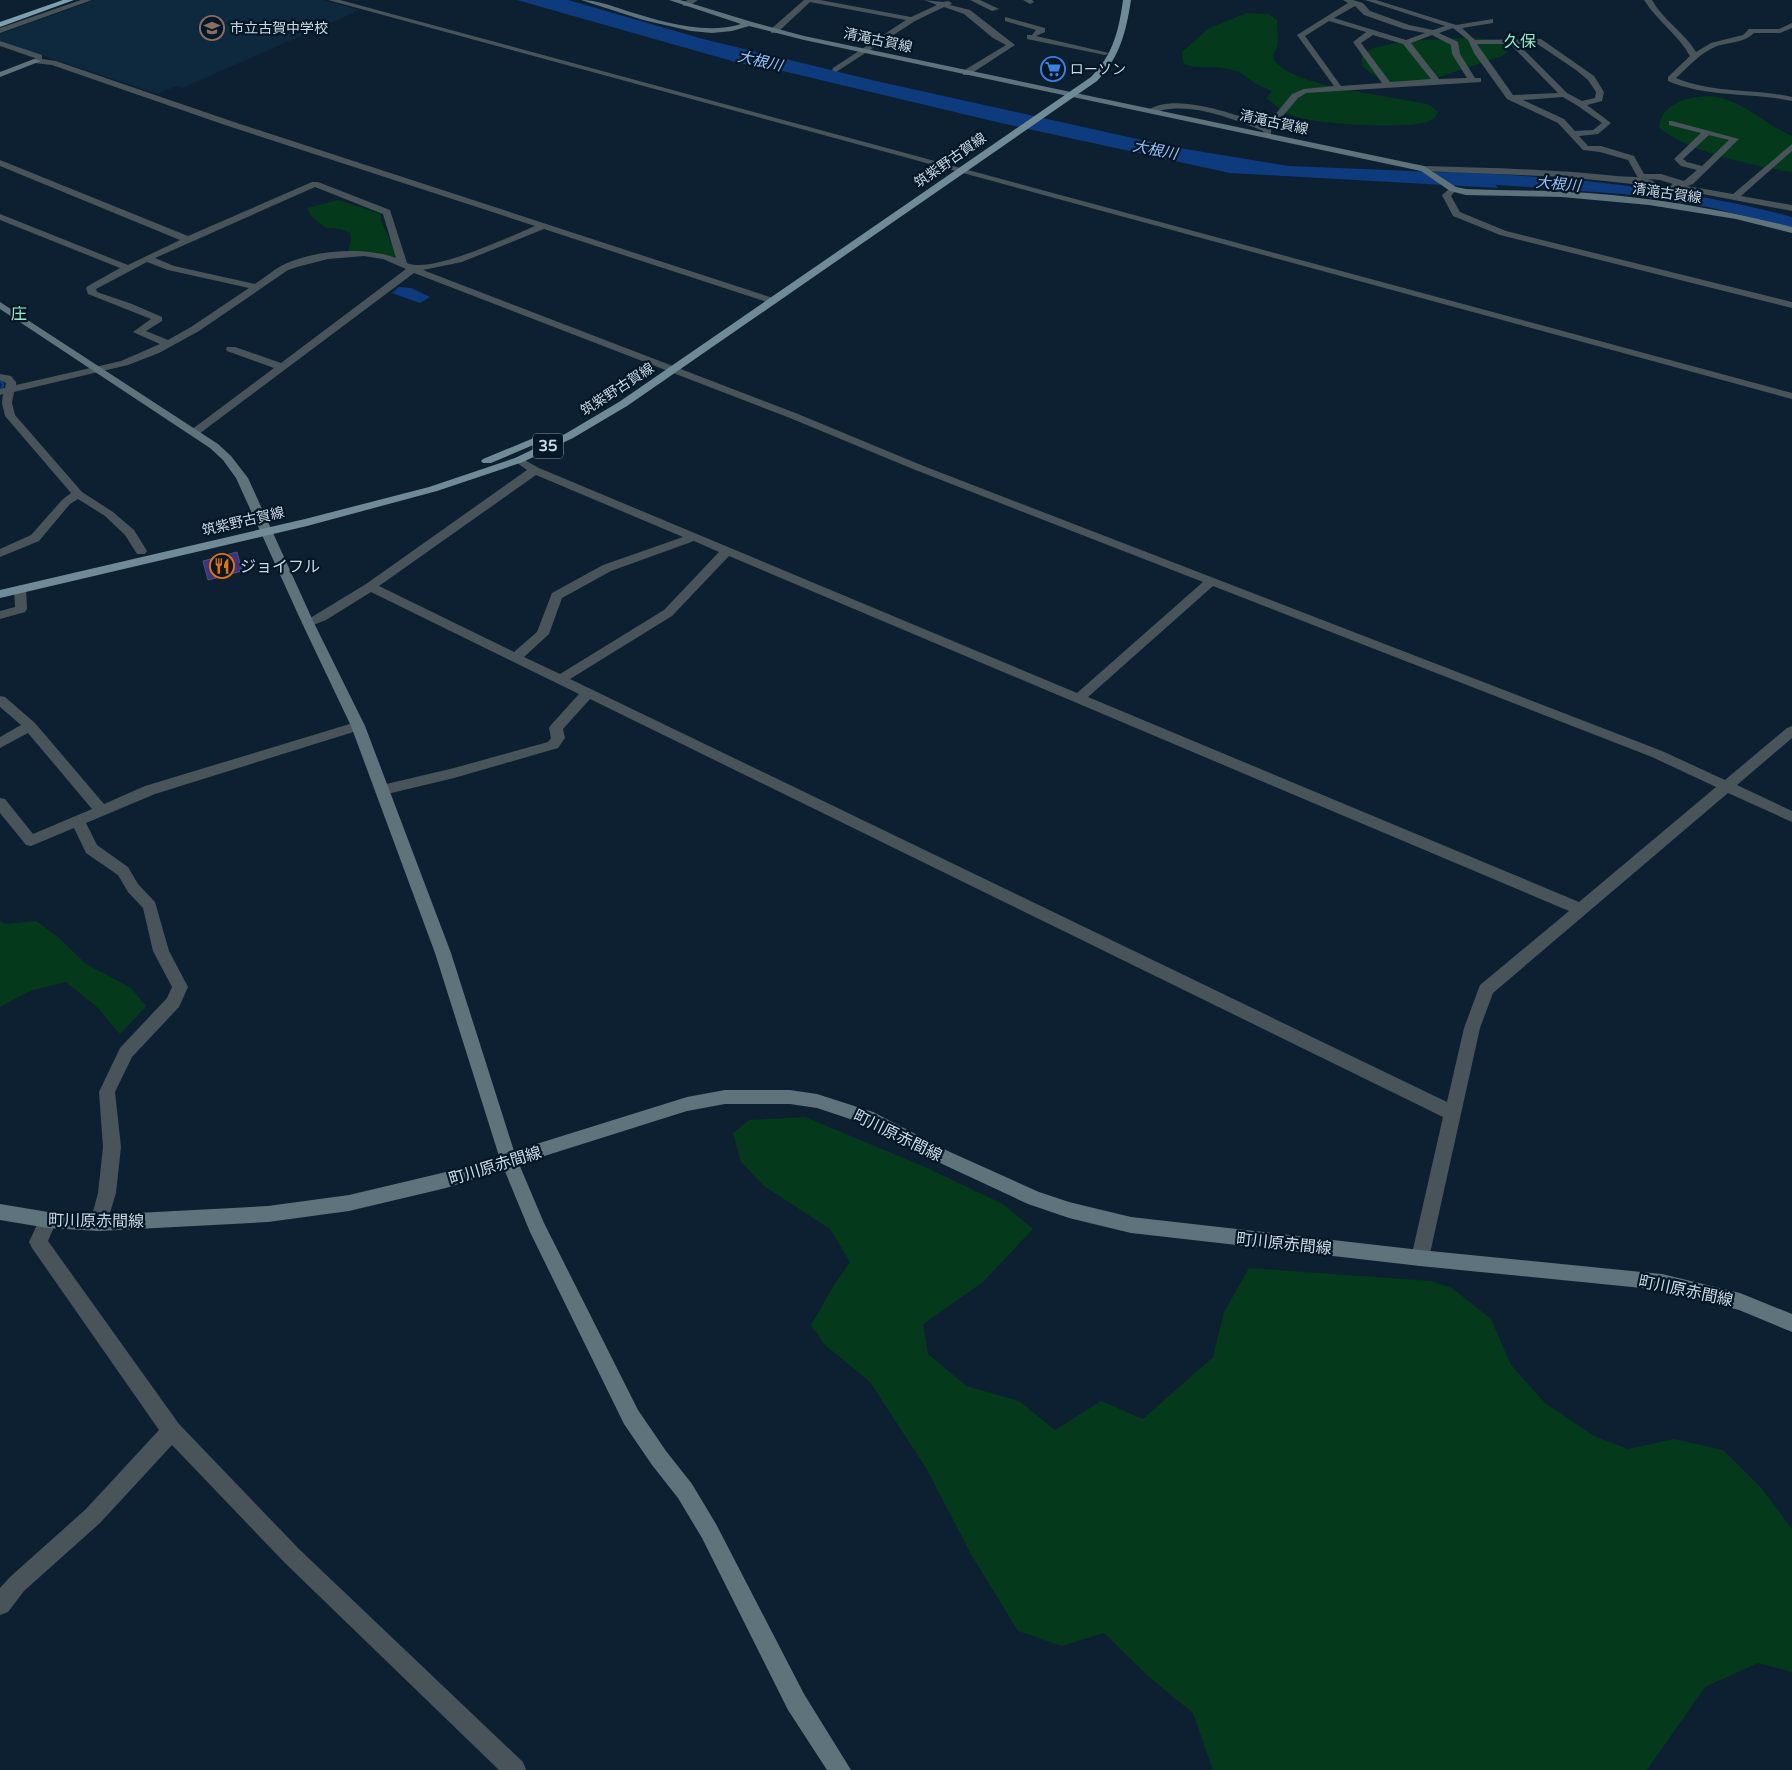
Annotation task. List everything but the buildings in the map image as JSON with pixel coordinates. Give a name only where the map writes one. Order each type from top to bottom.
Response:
[{"type":"highway","points":[[0,19],[54,0]]},
{"type":"highway","points":[[0,24],[70,0]]},
{"type":"main road","points":[[585,0],[696,30],[719,32],[749,24]]},
{"type":"main road","name":"清滝古賀線","points":[[673,0],[774,31],[1061,93],[1268,132],[1427,170],[1451,188],[1475,193],[1544,193],[1598,197],[1734,217],[1792,230]]},
{"type":"main road","name":"筑紫野古賀線","points":[[0,584],[141,551],[264,528],[427,482],[501,456],[560,430],[589,414],[1016,128],[1042,114],[1094,79],[1110,62],[1120,35],[1127,0]]},
{"type":"main road","name":"筑紫野古賀線","points":[[1016,128],[1033,112],[1095,68],[1105,53],[1108,44]]},
{"type":"main road","points":[[0,75],[37,61]]},
{"type":"main road","name":"筑紫野古賀線","points":[[0,594],[264,528],[433,490],[519,460],[598,420],[773,301],[955,170]]},
{"type":"main road","points":[[0,305],[195,432],[228,458],[242,478],[308,623],[358,726],[384,790],[443,953],[509,1161],[536,1226],[631,1417],[658,1458],[686,1491],[796,1702],[840,1770]]},
{"type":"main road","name":"町川原赤間線","points":[[0,1212],[48,1220],[99,1223],[268,1214],[350,1203],[446,1180],[687,1104],[725,1097],[790,1097],[817,1101],[867,1117],[1003,1185],[1034,1198],[1101,1218],[1165,1229],[1420,1258],[1662,1282],[1740,1302],[1792,1323]]},
{"type":"street","points":[[0,31],[88,0]]},
{"type":"street","points":[[332,0],[1792,396]]},
{"type":"street","points":[[686,4],[694,0]]},
{"type":"street","points":[[774,31],[808,0],[912,19]]},
{"type":"street","points":[[928,0],[967,12],[996,36],[1105,53]]},
{"type":"street","points":[[836,70],[912,19],[956,0]]},
{"type":"street","points":[[974,0],[995,9]]},
{"type":"street","points":[[1369,0],[1455,26],[1472,42],[1496,80],[1511,98],[1561,121],[1586,148],[1631,158],[1641,176]]},
{"type":"street","points":[[1648,0],[1664,22],[1690,46],[1694,56]]},
{"type":"street","points":[[1339,88],[1301,35],[1329,19],[1350,2],[1360,5],[1366,13],[1407,27],[1431,32],[1455,44],[1456,54],[1472,80]]},
{"type":"street","points":[[966,73],[1042,30],[1008,19]]},
{"type":"street","points":[[1329,19],[1406,42],[1437,81]]},
{"type":"street","points":[[1406,42],[1431,32],[1455,26],[1490,21]]},
{"type":"street","points":[[1792,25],[1780,31],[1752,31],[1746,37],[1722,42],[1694,56],[1671,80],[1701,90],[1773,94],[1792,99]]},
{"type":"street","points":[[1372,32],[1357,42],[1388,85]]},
{"type":"street","points":[[1472,42],[1513,43],[1538,41],[1567,59],[1591,78],[1600,92],[1599,99],[1580,104]]},
{"type":"street","points":[[0,43],[39,56],[37,61],[53,63],[228,123],[773,301]]},
{"type":"street","points":[[1513,43],[1564,95],[1607,123],[1595,132],[1573,134]]},
{"type":"street","points":[[1268,132],[1295,96],[1304,91],[1437,81],[1496,80]]},
{"type":"street","points":[[1511,98],[1564,95]]},
{"type":"street","points":[[1672,123],[1735,139],[1690,182],[1683,186]]},
{"type":"street","points":[[1703,169],[1684,164],[1678,159],[1706,132]]},
{"type":"street","points":[[1736,196],[1792,146]]},
{"type":"street","points":[[0,163],[189,240]]},
{"type":"street","points":[[1427,170],[1521,171],[1608,177],[1683,186],[1792,208]]},
{"type":"street","points":[[1608,177],[1620,174],[1661,177],[1683,186]]},
{"type":"street","points":[[169,344],[138,332],[158,319],[129,306],[93,294],[91,291],[94,285],[147,258],[315,184],[387,212],[408,266]]},
{"type":"street","points":[[1451,188],[1446,195],[1456,214],[1503,233],[1792,305]]},
{"type":"street","points":[[0,217],[128,268]]},
{"type":"street","points":[[195,432],[282,367],[408,266],[459,260],[544,226]]},
{"type":"street","points":[[5,391],[134,360],[169,344],[285,268],[298,263],[372,254],[408,266],[660,366],[794,416],[917,467],[1657,754],[1792,817]]},
{"type":"street","points":[[147,258],[171,268],[256,287]]},
{"type":"street","points":[[231,349],[282,367]]},
{"type":"street","points":[[0,377],[7,378],[11,382],[5,391],[10,416],[78,494],[109,514],[130,533],[141,551]]},
{"type":"street","points":[[519,460],[535,470],[1582,910]]},
{"type":"street","points":[[308,623],[322,617],[370,586],[535,470]]},
{"type":"street","points":[[0,553],[35,538],[66,502],[78,494]]},
{"type":"street","points":[[516,657],[543,634],[556,596],[607,568],[694,537]]},
{"type":"street","points":[[561,680],[668,613],[727,551]]},
{"type":"street","points":[[1078,699],[1212,581]]},
{"type":"street","points":[[370,586],[1452,1113]]},
{"type":"street","points":[[0,615],[21,609],[20,589]]},
{"type":"street","points":[[384,790],[554,745],[558,738],[556,728],[588,693]]},
{"type":"street","points":[[0,700],[30,726],[102,811]]},
{"type":"street","points":[[0,743],[30,726]]},
{"type":"street","points":[[0,803],[31,841],[150,790],[358,726]]},
{"type":"street","points":[[1420,1258],[1472,1028],[1486,988],[1582,910],[1792,731]]},
{"type":"street","points":[[78,822],[91,849],[123,871],[133,888],[150,906],[161,951],[180,987],[173,1002],[126,1053],[107,1092],[112,1147],[107,1193],[99,1223]]},
{"type":"street","points":[[48,1220],[38,1242],[172,1431],[292,1556],[515,1770]]},
{"type":"street","points":[[0,1604],[16,1584],[93,1516],[172,1431]]},
{"type":"shaded area","points":[[95,0],[322,0],[360,10],[182,88],[177,86],[157,94],[0,41],[0,34]]},
{"type":"green space","points":[[1247,13],[1269,14],[1277,20],[1278,44],[1273,57],[1286,70],[1303,78],[1347,90],[1430,105],[1438,112],[1437,114],[1427,122],[1397,125],[1357,125],[1300,118],[1279,109],[1266,98],[1272,91],[1256,84],[1238,71],[1217,67],[1194,67],[1184,64],[1182,52],[1209,28]]},
{"type":"green space","points":[[1464,38],[1489,39],[1500,43],[1507,52],[1502,56],[1418,84],[1390,82],[1376,77],[1362,66],[1362,54],[1384,45],[1412,41]]},
{"type":"green space","points":[[1707,96],[1718,97],[1740,105],[1792,136],[1792,172],[1722,157],[1670,136],[1659,127],[1661,119],[1670,107],[1684,100]]},
{"type":"green space","points":[[338,200],[381,214],[381,221],[398,257],[395,258],[378,253],[348,251],[351,240],[350,233],[340,229],[326,228],[311,216],[307,208]]},
{"type":"green space","points":[[0,921],[5,924],[36,921],[59,938],[86,964],[131,988],[146,1006],[120,1034],[97,1007],[66,982],[30,991],[0,1007]]},
{"type":"green space","points":[[805,1117],[925,1167],[1003,1204],[1033,1229],[983,1282],[923,1324],[928,1354],[966,1386],[1019,1401],[1055,1430],[1101,1401],[1143,1419],[1213,1357],[1224,1312],[1249,1268],[1431,1281],[1452,1288],[1491,1319],[1511,1365],[1545,1403],[1594,1436],[1628,1449],[1674,1439],[1723,1450],[1762,1489],[1792,1529],[1792,1672],[1758,1663],[1705,1687],[1647,1770],[1213,1770],[1193,1713],[1148,1676],[1104,1633],[1062,1646],[1018,1631],[972,1556],[926,1468],[870,1382],[825,1345],[811,1325],[850,1262],[830,1229],[764,1186],[741,1162],[733,1133],[749,1120]]},
{"type":"water","points":[[517,0],[568,0],[703,39],[876,81],[1173,147],[1289,166],[1486,174],[1498,188],[1230,173],[1001,123],[766,67],[739,63]]},
{"type":"water","points":[[399,287],[411,288],[430,297],[420,303],[392,293]]},
{"type":"waterway","name":"大根川","points":[[1451,177],[1537,181],[1623,189],[1708,202],[1792,222]]},
{"type":"waterway","points":[[0,381],[3,384],[2,388]]},
{"type":"place","name":"市立古賀中学校","points":[[212,28]]},
{"type":"place","name":"ローソン","points":[[1053,69]]},
{"type":"place","name":"ジョイフル","points":[[222,566]]},
{"type":"district","name":"久保","points":[[1520,41]]},
{"type":"district","name":"庄","points":[[19,313]]}]
